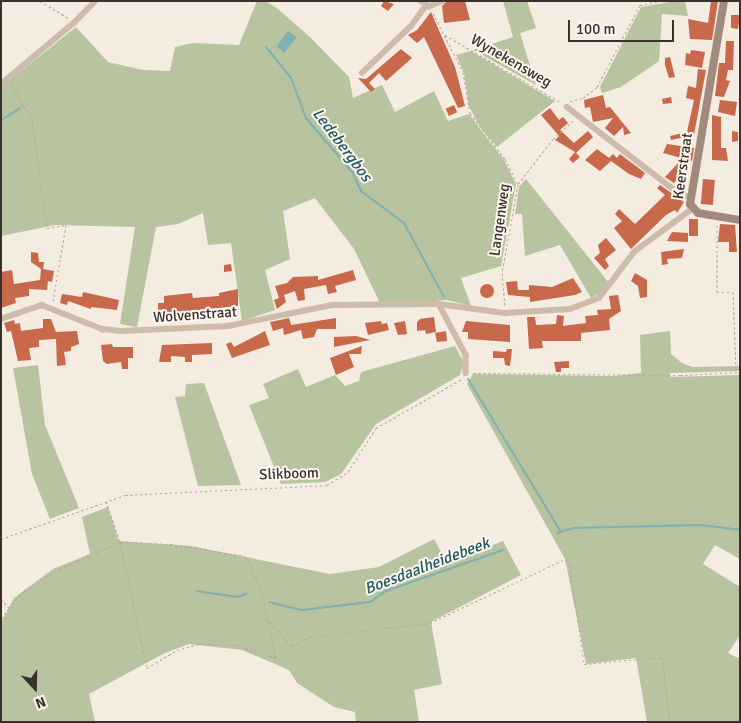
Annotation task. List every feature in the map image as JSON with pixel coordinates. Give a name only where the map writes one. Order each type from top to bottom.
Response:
[{"type":"main road","name":"Keerstraat","points":[[692,209],[691,198],[724,1]]},
{"type":"main road","points":[[692,209],[698,213],[740,220]]},
{"type":"street","points":[[1,84],[75,22],[95,1]]},
{"type":"street","points":[[362,73],[410,26],[426,5],[420,1]]},
{"type":"street","points":[[428,7],[442,1]]},
{"type":"street","points":[[565,105],[673,189],[691,198]]},
{"type":"street","name":"Keerstraat","points":[[425,304],[439,304],[505,313],[570,309],[599,298],[634,252],[692,209]]},
{"type":"street","name":"Wolvenstraat","points":[[52,307],[86,324],[121,332],[228,326],[332,305],[425,304]]},
{"type":"street","points":[[439,304],[466,355],[466,373]]},
{"type":"street","points":[[1,319],[42,306],[52,307]]},
{"type":"path","points":[[40,1],[75,22]]},
{"type":"path","points":[[565,105],[583,98],[597,87],[640,5],[660,1]]},
{"type":"path","name":"Langenweg","points":[[428,7],[463,72],[470,113],[505,160],[518,184],[502,273],[505,313]]},
{"type":"path","name":"Wynekensweg","points":[[444,35],[565,105]]},
{"type":"path","points":[[8,79],[32,119],[47,228],[66,225],[52,307]]},
{"type":"path","points":[[518,184],[553,140],[579,116]]},
{"type":"path","points":[[717,216],[717,292],[733,292],[736,371]]},
{"type":"path","points":[[466,373],[680,375],[740,372]]},
{"type":"path","name":"Slikboom","points":[[1,540],[106,500],[148,491],[326,485],[348,472],[376,428],[463,378],[466,373]]},
{"type":"path","points":[[1,620],[24,591],[52,574],[120,542],[170,544],[244,556],[250,561],[265,603],[266,618],[276,658],[236,645],[198,644],[177,650],[147,668],[120,542],[106,500]]},
{"type":"path","points":[[266,618],[291,646],[310,636],[430,623],[565,559],[570,565],[584,664],[662,657],[670,722]]},
{"type":"path","points":[[1,599],[9,608]]},
{"type":"path","points":[[362,716],[362,722]]},
{"type":"green space","points":[[257,1],[266,1],[278,9],[311,38],[349,77],[353,98],[382,85],[395,112],[434,91],[448,121],[469,114],[504,160],[516,184],[501,266],[461,278],[471,306],[447,300],[381,305],[354,249],[315,198],[283,211],[290,259],[265,270],[275,310],[242,321],[231,243],[208,245],[203,213],[178,224],[156,227],[137,327],[120,324],[135,227],[55,225],[1,236],[1,87],[76,27],[108,62],[143,70],[170,71],[175,47],[193,43],[239,45]]},
{"type":"green space","points":[[503,1],[527,1],[536,28],[520,33],[536,85],[473,50],[513,37]]},
{"type":"green space","points":[[685,1],[688,16],[662,14],[659,61],[621,87],[602,93],[600,87],[641,7]]},
{"type":"green space","points":[[471,51],[555,101],[497,147],[480,127],[469,106],[464,73],[456,55]]},
{"type":"green space","points":[[526,179],[609,283],[600,293],[591,298],[560,245],[525,256],[522,214],[515,214],[519,187]]},
{"type":"green space","points":[[670,331],[671,354],[682,363],[692,367],[740,366],[740,371],[670,373],[671,377],[740,375],[740,559],[715,545],[703,564],[740,587],[740,635],[728,653],[740,659],[740,722],[647,722],[636,658],[586,664],[565,559],[467,384],[473,374],[614,376],[641,373],[640,335]]},
{"type":"green space","points":[[455,346],[464,363],[460,375],[376,424],[341,474],[325,482],[281,484],[249,405],[269,398],[263,384],[298,369],[306,387],[335,375],[345,386],[359,381],[361,372]]},
{"type":"green space","points":[[38,365],[45,425],[79,508],[50,519],[32,474],[13,368]]},
{"type":"green space","points":[[204,383],[241,485],[198,486],[175,397],[185,396],[186,384]]},
{"type":"green space","points":[[108,507],[119,541],[191,546],[330,574],[379,567],[434,539],[447,563],[503,541],[521,575],[431,622],[442,684],[414,690],[419,722],[356,722],[355,712],[334,707],[297,683],[289,670],[242,650],[189,644],[165,653],[89,694],[95,722],[1,722],[1,623],[14,598],[53,569],[90,554],[82,517]]},
{"type":"water","points":[[288,31],[297,37],[284,53],[277,46]]},
{"type":"building","points":[[384,1],[394,4],[388,11],[381,6]]},
{"type":"building","points":[[447,1],[465,1],[470,20],[444,23],[442,6]]},
{"type":"building","points":[[711,1],[718,1],[712,40],[690,39],[688,19],[708,23]]},
{"type":"building","points":[[431,12],[455,67],[465,106],[458,108],[424,37],[417,43],[408,35],[417,30]]},
{"type":"building","points":[[731,15],[740,15],[738,29],[731,28]]},
{"type":"building","points":[[726,41],[734,41],[733,70],[728,70],[726,80],[730,81],[724,97],[715,96],[719,63],[725,63]]},
{"type":"building","points":[[401,49],[412,58],[386,81],[379,73],[369,83],[375,89],[371,92],[358,78],[366,79]]},
{"type":"building","points":[[691,50],[705,52],[702,68],[685,65],[686,53],[690,54]]},
{"type":"building","points":[[670,57],[675,77],[669,78],[665,58]]},
{"type":"building","points":[[698,69],[706,70],[694,135],[671,140],[670,136],[687,132],[694,100],[686,98],[688,86],[696,88]]},
{"type":"building","points":[[603,95],[606,108],[610,107],[631,133],[624,135],[623,127],[614,136],[605,128],[613,118],[593,122],[590,107],[585,108],[584,100]]},
{"type":"building","points":[[671,97],[672,103],[663,104],[662,99]]},
{"type":"building","points":[[720,100],[737,102],[735,116],[718,112]]},
{"type":"building","points":[[454,105],[457,112],[449,116],[446,109]]},
{"type":"building","points":[[550,108],[559,120],[563,117],[568,123],[560,130],[574,143],[588,131],[593,137],[576,153],[580,157],[573,163],[569,159],[575,152],[555,140],[559,136],[541,115]]},
{"type":"building","points":[[712,115],[721,117],[721,148],[726,148],[728,161],[712,160]]},
{"type":"building","points":[[732,131],[738,132],[738,141],[732,142]]},
{"type":"building","points":[[667,144],[694,148],[692,161],[663,153]]},
{"type":"building","points":[[597,149],[609,158],[613,154],[617,158],[620,154],[645,173],[641,179],[629,174],[611,161],[600,171],[585,160]]},
{"type":"building","points":[[681,160],[686,168],[676,175],[678,178],[674,183],[665,177]]},
{"type":"building","points":[[703,179],[715,180],[713,205],[701,204]]},
{"type":"building","points":[[660,185],[684,202],[677,213],[675,210],[666,215],[631,249],[614,228],[622,221],[615,214],[619,209],[635,224],[665,195],[657,188]]},
{"type":"building","points":[[689,219],[698,219],[698,236],[689,236]]},
{"type":"building","points":[[720,224],[735,225],[737,252],[729,252],[729,242],[718,242]]},
{"type":"building","points":[[672,232],[688,233],[688,242],[667,241]]},
{"type":"building","points":[[606,238],[616,250],[605,259],[609,266],[605,270],[594,258],[600,253],[598,245]]},
{"type":"building","points":[[684,249],[682,258],[667,259],[668,264],[662,265],[661,252]]},
{"type":"building","points":[[31,252],[38,253],[39,262],[44,262],[43,269],[54,271],[52,282],[48,281],[47,290],[29,289],[29,296],[15,298],[16,303],[1,308],[1,272],[12,270],[14,284],[40,280],[41,269],[31,262]]},
{"type":"building","points":[[231,264],[232,271],[224,272],[224,265]]},
{"type":"building","points":[[353,270],[356,280],[335,286],[337,292],[328,294],[326,285],[304,289],[305,300],[298,301],[295,291],[284,295],[286,302],[277,309],[274,300],[279,298],[275,286],[287,283],[293,277],[318,276],[318,280]]},
{"type":"building","points":[[635,273],[647,280],[647,297],[640,298],[638,286],[631,281]]},
{"type":"building","points":[[573,278],[582,292],[575,295],[530,302],[530,297],[508,295],[506,282],[517,281],[518,290],[529,290],[529,285],[552,287]]},
{"type":"building","points":[[484,284],[490,284],[494,291],[490,298],[484,298],[480,294],[480,288]]},
{"type":"building","points":[[238,289],[238,306],[158,314],[158,303],[164,303],[164,296],[192,293],[193,298],[219,296],[219,293]]},
{"type":"building","points":[[83,292],[119,300],[117,310],[91,307],[91,309],[68,301],[67,305],[60,303],[62,294],[82,297]]},
{"type":"building","points":[[618,295],[621,311],[609,319],[610,330],[581,333],[581,341],[542,341],[543,348],[529,349],[527,317],[535,317],[536,325],[556,324],[557,315],[564,316],[563,326],[586,323],[585,316],[598,315],[597,310],[611,309],[609,296]]},
{"type":"building","points":[[434,317],[436,332],[426,334],[425,330],[417,331],[417,322],[420,319]]},
{"type":"building","points":[[289,318],[291,325],[336,318],[336,329],[317,329],[314,337],[303,339],[301,330],[284,335],[283,328],[273,331],[270,322]]},
{"type":"building","points":[[43,319],[51,319],[56,332],[77,331],[79,344],[71,347],[71,351],[64,352],[66,365],[57,366],[56,339],[39,340],[39,347],[29,348],[31,360],[18,361],[11,331],[7,332],[4,323],[14,320],[15,324],[20,323],[21,331],[43,328]]},
{"type":"building","points":[[381,321],[382,324],[387,323],[389,330],[368,335],[365,323]]},
{"type":"building","points":[[405,321],[407,334],[398,335],[394,323]]},
{"type":"building","points":[[466,321],[510,325],[510,342],[468,339],[468,332],[462,332]]},
{"type":"building","points":[[265,331],[270,345],[232,358],[226,344],[231,342],[234,347]]},
{"type":"building","points":[[446,331],[447,341],[437,342],[435,333]]},
{"type":"building","points":[[356,336],[370,340],[334,347],[334,337]]},
{"type":"building","points":[[212,343],[212,354],[192,355],[192,362],[185,362],[185,357],[171,356],[171,362],[159,362],[162,345]]},
{"type":"building","points":[[112,344],[113,347],[133,347],[133,358],[128,358],[128,369],[122,369],[121,362],[107,364],[103,361],[101,345]]},
{"type":"building","points":[[362,346],[361,354],[349,354],[354,367],[336,375],[330,358]]},
{"type":"building","points":[[507,349],[512,349],[510,366],[505,365],[504,358],[493,358],[493,351],[506,352]]},
{"type":"building","points":[[569,361],[569,368],[561,368],[561,372],[556,372],[554,362]]},
{"type":"waterway","name":"Ledebergbos","points":[[266,47],[291,78],[306,118],[353,173],[361,191],[404,223],[444,297]]},
{"type":"waterway","name":"Ledebergbos","points":[[1,120],[20,108]]},
{"type":"waterway","name":"Ledebergbos","points":[[468,379],[561,532]]},
{"type":"waterway","name":"Boesdaalheidebeek","points":[[557,533],[573,528],[701,525],[740,530]]},
{"type":"waterway","name":"Boesdaalheidebeek","points":[[269,602],[302,610],[370,602],[386,591],[503,550]]},
{"type":"waterway","name":"Boesdaalheidebeek","points":[[197,591],[238,597],[246,594]]}]
